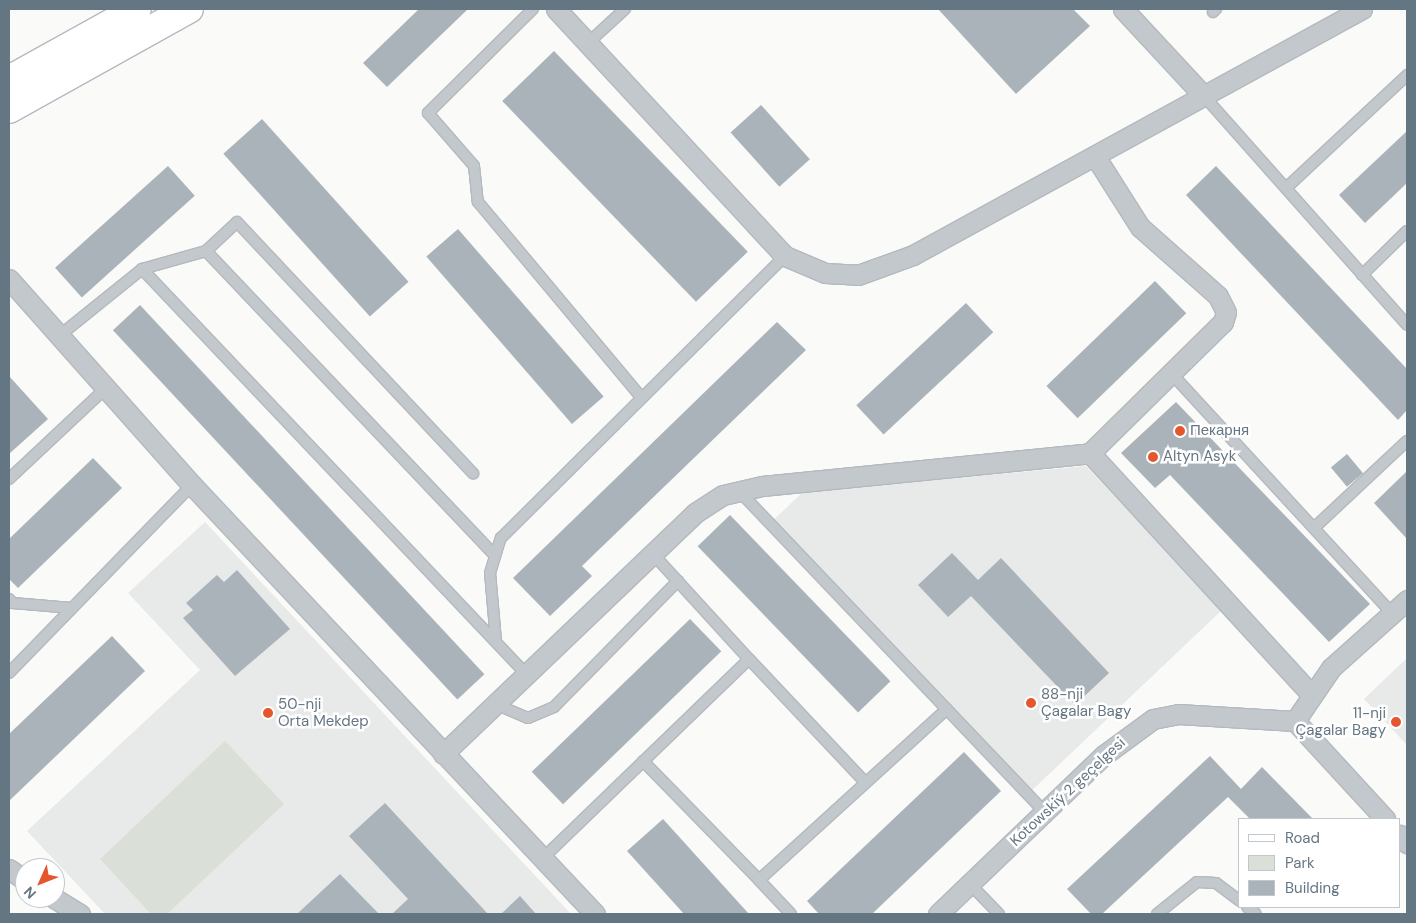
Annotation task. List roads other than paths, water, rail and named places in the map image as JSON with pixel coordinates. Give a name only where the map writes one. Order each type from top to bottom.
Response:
[{"type":"main road","points":[[9,80],[136,9]]},
{"type":"main road","points":[[9,110],[189,9]]},
{"type":"street","points":[[556,9],[785,256],[825,274],[858,275],[913,255],[1362,9]]},
{"type":"street","points":[[1123,9],[1203,95]]},
{"type":"street","points":[[443,754],[695,514],[723,495],[739,491],[1090,453],[1223,322],[1226,312],[1218,296],[1140,227],[1095,156]]},
{"type":"street","points":[[9,279],[192,485],[541,860],[595,914]]},
{"type":"street","points":[[1090,453],[1310,693]]},
{"type":"street","points":[[1384,818],[1295,721],[1310,693],[1407,600]]},
{"type":"street","name":"Kotowskiý 2 geçelgesi","points":[[938,914],[1104,755],[1153,719],[1178,714],[1295,721]]},
{"type":"street","points":[[65,905],[80,914]]},
{"type":"lane","points":[[532,9],[428,114],[474,166],[478,202],[640,396]]},
{"type":"lane","points":[[588,43],[625,9]]},
{"type":"lane","points":[[1286,188],[1407,75]]},
{"type":"lane","points":[[1203,95],[1407,325]]},
{"type":"lane","points":[[59,336],[142,269],[206,251],[237,222],[473,473]]},
{"type":"lane","points":[[1362,275],[1407,231]]},
{"type":"lane","points":[[206,251],[493,554]]},
{"type":"lane","points":[[496,642],[489,605],[493,554],[501,538],[640,396],[785,256]]},
{"type":"lane","points":[[142,269],[526,674]]},
{"type":"lane","points":[[1171,373],[1315,527],[1392,613]]},
{"type":"lane","points":[[11,472],[106,388]]},
{"type":"lane","points":[[1315,527],[1407,441]]},
{"type":"lane","points":[[9,673],[192,485]]},
{"type":"lane","points":[[739,491],[1044,812]]},
{"type":"lane","points":[[653,554],[748,659],[865,782]]},
{"type":"lane","points":[[495,704],[528,718],[554,707],[678,581]]},
{"type":"lane","points":[[9,599],[13,603],[72,608]]},
{"type":"lane","points":[[541,860],[748,659]]},
{"type":"lane","points":[[760,880],[865,782],[947,710]]},
{"type":"lane","points":[[643,761],[791,914]]},
{"type":"lane","points":[[1157,914],[1197,882],[1216,883],[1238,900]]},
{"type":"lane","points":[[970,884],[999,914]]},
{"type":"place","name":"Пекарня","points":[[1180,431]]},
{"type":"place","name":"Altyn Asyk","points":[[1153,457]]},
{"type":"place","name":"88-nji Çagalar Bagy","points":[[1031,703]]},
{"type":"place","name":"50-nji Orta Mekdep","points":[[268,713]]},
{"type":"place","name":"11-nji Çagalar Bagy","points":[[1396,722]]}]
